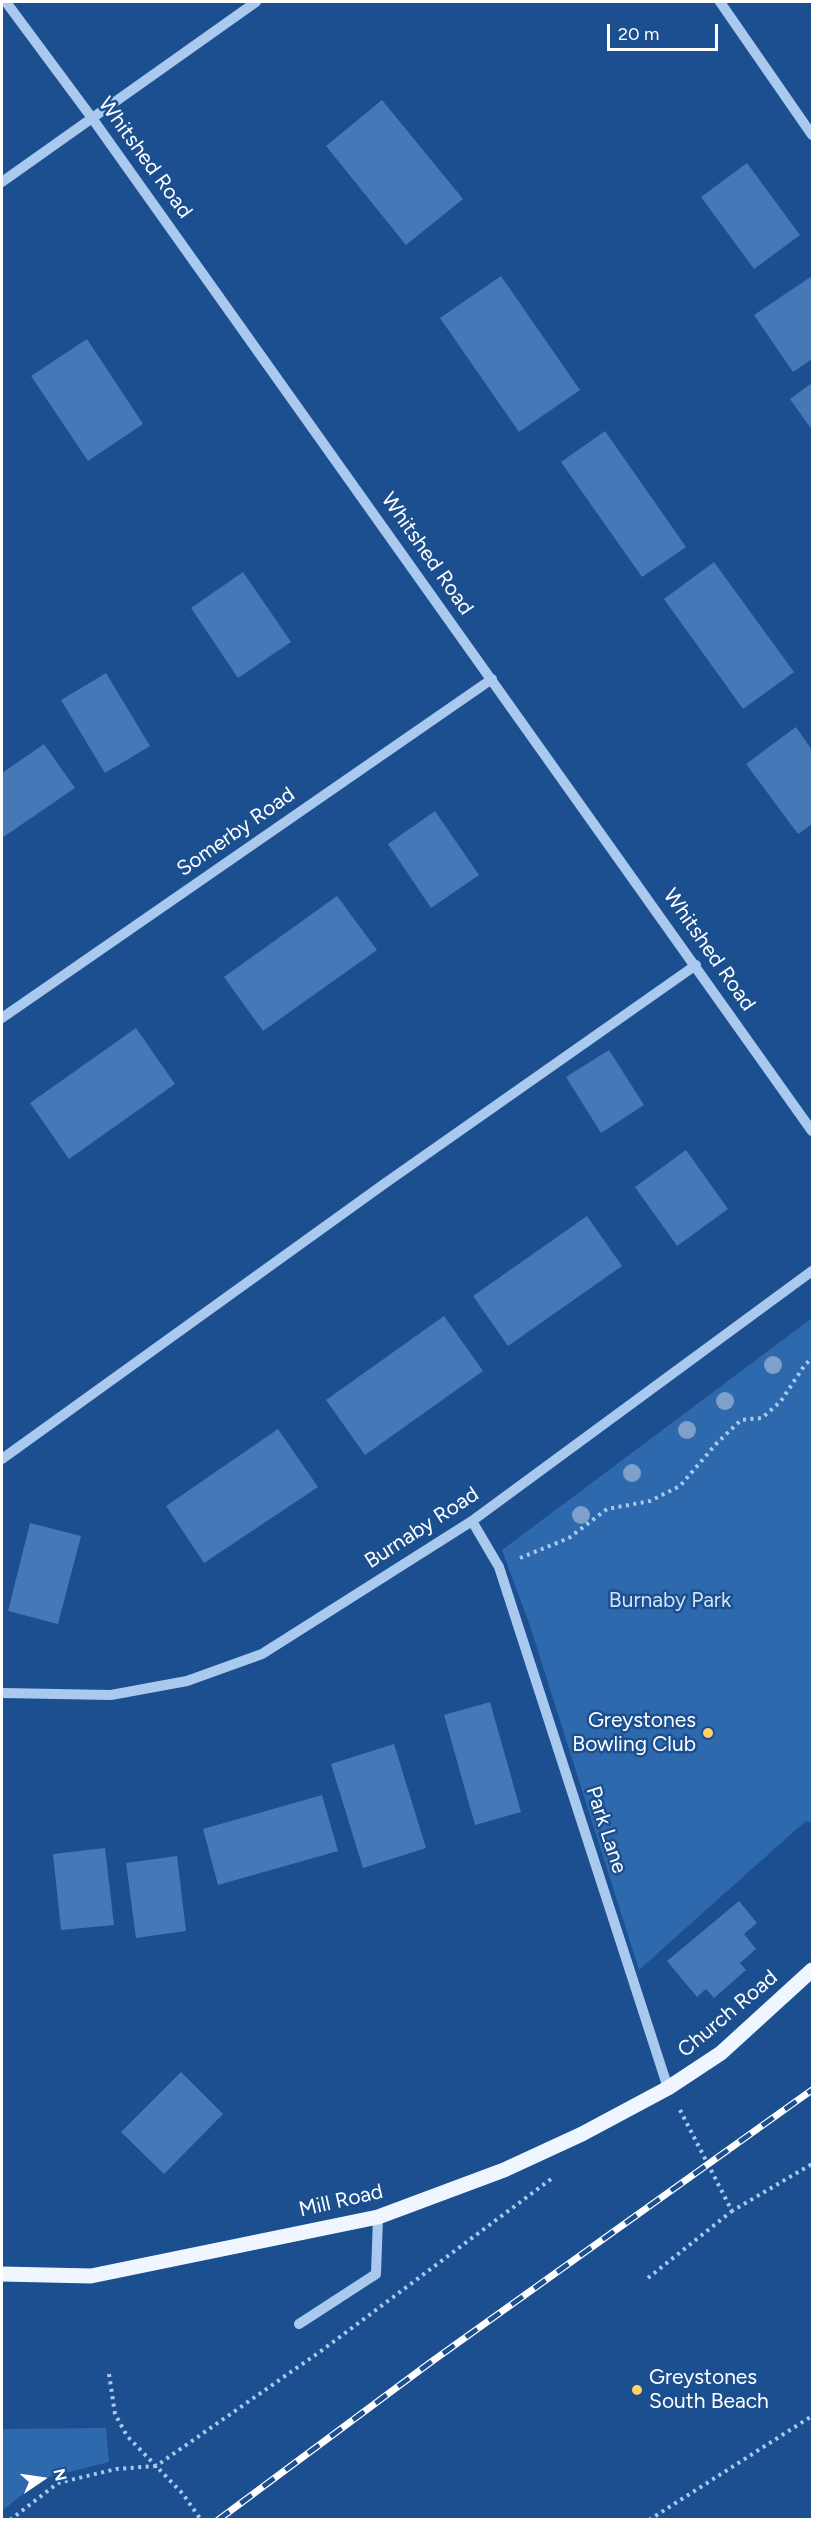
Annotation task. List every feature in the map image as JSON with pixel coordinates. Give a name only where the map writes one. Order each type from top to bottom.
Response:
[{"type":"main road","name":"Church Road","points":[[668,2088],[721,2053],[813,1970]]},
{"type":"main road","name":"Mill Road","points":[[2,2274],[91,2276],[378,2217],[504,2170],[582,2134],[668,2088]]},
{"type":"street","name":"Whitshed Road","points":[[6,2],[92,118],[813,1131]]},
{"type":"street","points":[[2,182],[256,2]]},
{"type":"street","points":[[720,2],[813,135]]},
{"type":"street","name":"Somerby Road","points":[[2,1018],[492,679]]},
{"type":"street","points":[[2,1459],[375,1191],[696,965]]},
{"type":"street","name":"Burnaby Road","points":[[2,1693],[111,1695],[187,1681],[262,1654],[472,1521],[813,1271]]},
{"type":"street","name":"Park Lane","points":[[472,1521],[499,1567],[668,2088]]},
{"type":"street","points":[[299,2324],[376,2274],[378,2217]]},
{"type":"path","points":[[499,1567],[569,1538],[607,1509],[650,1501],[680,1486],[716,1444],[741,1420],[762,1418],[781,1401],[804,1366],[813,1358]]},
{"type":"path","points":[[668,2088],[732,2211]]},
{"type":"path","points":[[648,2278],[732,2211],[813,2164]]},
{"type":"path","points":[[10,2520],[57,2483],[116,2469],[156,2466],[321,2351],[547,2184],[553,2176]]},
{"type":"path","points":[[109,2374],[115,2414],[127,2436],[183,2494],[201,2520]]},
{"type":"path","points":[[649,2520],[813,2416]]},
{"type":"green space","name":"Burnaby Park","points":[[812,1318],[812,1823],[806,1821],[639,1970],[531,1629],[502,1550]]},
{"type":"green space","points":[[106,2428],[109,2462],[42,2479],[2,2511],[2,2429]]},
{"type":"building","points":[[382,100],[463,199],[406,245],[326,146]]},
{"type":"building","points":[[747,163],[800,235],[754,269],[701,197]]},
{"type":"building","points":[[501,276],[580,390],[519,432],[440,318]]},
{"type":"building","points":[[812,276],[812,359],[793,372],[754,315]]},
{"type":"building","points":[[87,339],[143,424],[88,461],[31,376]]},
{"type":"building","points":[[812,383],[812,430],[790,399]]},
{"type":"building","points":[[605,431],[686,547],[642,577],[561,462]]},
{"type":"building","points":[[714,562],[794,672],[743,709],[664,599]]},
{"type":"building","points":[[243,572],[291,642],[238,678],[191,608]]},
{"type":"building","points":[[106,673],[150,746],[105,773],[61,700]]},
{"type":"building","points":[[796,727],[812,750],[812,824],[798,834],[746,764]]},
{"type":"building","points":[[44,744],[75,788],[2,838],[2,773]]},
{"type":"building","points":[[435,811],[479,875],[431,908],[388,844]]},
{"type":"building","points":[[337,896],[377,950],[263,1031],[224,977]]},
{"type":"building","points":[[136,1028],[175,1084],[69,1159],[30,1103]]},
{"type":"building","points":[[609,1050],[644,1105],[601,1133],[566,1077]]},
{"type":"building","points":[[686,1150],[728,1209],[677,1246],[635,1187]]},
{"type":"building","points":[[587,1216],[622,1266],[508,1346],[473,1296]]},
{"type":"building","points":[[444,1316],[483,1371],[365,1455],[326,1400]]},
{"type":"building","points":[[278,1429],[318,1487],[204,1563],[166,1506]]},
{"type":"building","points":[[30,1523],[81,1536],[58,1624],[8,1611]]},
{"type":"building","points":[[490,1702],[521,1812],[475,1825],[444,1715]]},
{"type":"building","points":[[394,1744],[426,1848],[363,1868],[331,1764]]},
{"type":"building","points":[[322,1795],[338,1851],[218,1885],[203,1829]]},
{"type":"building","points":[[105,1848],[114,1925],[61,1930],[53,1854]]},
{"type":"building","points":[[177,1856],[186,1931],[136,1938],[126,1863]]},
{"type":"building","points":[[739,1901],[757,1923],[744,1934],[756,1949],[740,1963],[746,1970],[714,1998],[706,1989],[697,1997],[667,1961]]},
{"type":"building","points":[[181,2072],[223,2114],[164,2174],[121,2132]]},
{"type":"railway","points":[[218,2520],[431,2362],[812,2090]]},
{"type":"place","name":"Greystones Bowling Club","points":[[708,1733]]},
{"type":"place","name":"Greystones South Beach","points":[[637,2390]]}]
